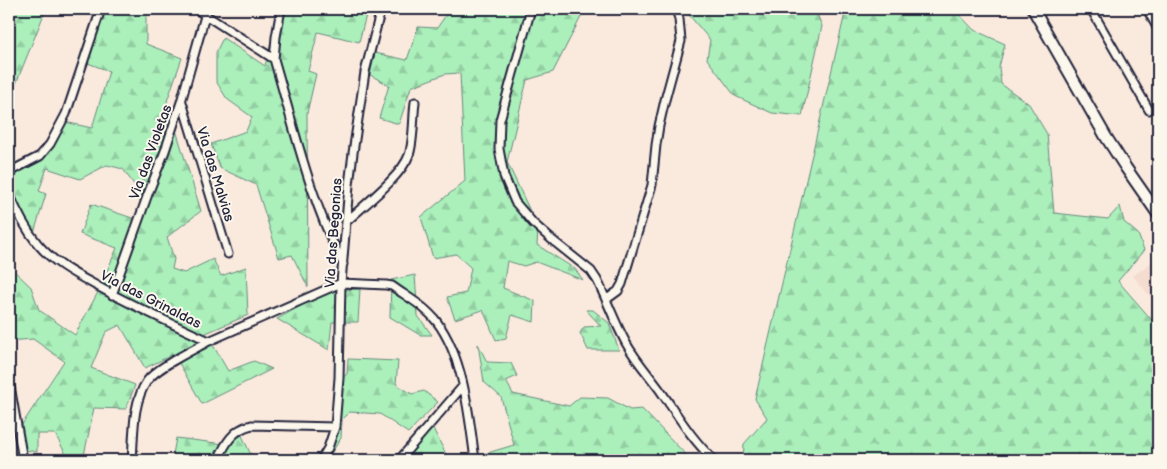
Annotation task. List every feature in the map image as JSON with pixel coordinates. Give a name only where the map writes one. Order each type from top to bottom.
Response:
[{"type":"main road","points":[[1034,11],[1106,136],[1158,214]]},
{"type":"street","points":[[9,172],[40,156],[50,144],[66,114],[101,9]]},
{"type":"street","points":[[196,9],[274,58]]},
{"type":"street","points":[[281,9],[274,58],[307,172],[333,244],[343,264]]},
{"type":"street","name":"Via das Begonias","points":[[321,460],[328,448],[335,427],[339,378],[341,283],[352,161],[365,72],[381,9]]},
{"type":"street","points":[[532,9],[500,120],[499,148],[504,176],[515,202],[533,223],[591,271],[607,299],[633,356],[704,451],[714,460]]},
{"type":"street","points":[[607,299],[622,284],[652,185],[656,146],[665,100],[681,41],[676,9]]},
{"type":"street","points":[[1034,11],[1046,9]]},
{"type":"street","points":[[1091,9],[1149,110]]},
{"type":"street","points":[[1147,9],[1158,29]]},
{"type":"street","name":"Via das Violetas","points":[[112,294],[165,151],[205,16]]},
{"type":"street","name":"Via das Malvias","points":[[181,102],[228,254]]},
{"type":"street","points":[[346,222],[400,172],[406,162],[412,146],[414,102]]},
{"type":"street","name":"Via das Grinaldas","points":[[9,193],[29,231],[47,254],[68,269],[112,294],[209,342],[341,283]]},
{"type":"street","points":[[9,214],[14,205]]},
{"type":"street","points":[[341,283],[386,284],[392,286],[423,307],[436,321],[447,337],[456,359],[470,421],[475,460]]},
{"type":"street","points":[[132,460],[138,402],[148,380],[166,366],[209,342]]},
{"type":"street","points":[[9,380],[23,460]]},
{"type":"street","points":[[399,460],[462,386]]},
{"type":"street","points":[[218,460],[229,439],[236,432],[252,425],[335,427]]},
{"type":"shaded area","points":[[1158,257],[1158,306],[1133,276]]},
{"type":"green space","points":[[9,9],[46,9],[9,101]]},
{"type":"green space","points":[[102,9],[141,9],[146,13],[146,44],[182,58],[167,101],[201,211],[167,237],[174,259],[172,269],[184,273],[213,259],[221,276],[246,267],[248,315],[206,333],[228,371],[254,361],[272,369],[202,404],[174,354],[145,368],[120,325],[106,332],[91,368],[135,385],[126,409],[94,408],[83,460],[69,460],[55,434],[37,434],[37,452],[26,450],[17,432],[64,361],[33,339],[9,341],[9,266],[31,287],[39,310],[75,335],[97,294],[117,248],[80,234],[91,204],[141,221],[147,203],[123,169],[107,165],[80,179],[47,168],[39,191],[46,194],[34,233],[9,188],[9,176],[42,158],[65,122],[92,128],[109,71],[85,62]]},
{"type":"green space","points":[[280,9],[345,9],[366,15],[359,42],[318,32],[308,71],[316,74],[307,113],[308,287],[292,255],[279,258],[256,185],[220,168],[211,144],[246,131],[252,117],[227,99],[216,81],[216,52],[223,38],[265,66]]},
{"type":"green space","points":[[450,9],[585,9],[553,72],[527,80],[507,162],[538,228],[537,245],[575,269],[583,280],[536,262],[524,266],[507,261],[503,288],[535,301],[534,322],[512,315],[506,338],[496,340],[483,310],[455,319],[447,297],[466,293],[471,268],[456,254],[433,258],[421,217],[465,181],[460,73],[445,74],[411,87],[399,124],[379,118],[389,85],[370,75],[375,53],[407,60],[418,27],[437,28]]},
{"type":"green space","points":[[684,9],[815,9],[822,26],[802,116],[772,113],[735,96],[707,59],[710,40]]},
{"type":"green space","points":[[846,9],[954,9],[974,30],[1005,44],[999,67],[1001,84],[1029,104],[1047,134],[1054,213],[1108,219],[1120,206],[1124,222],[1138,234],[1144,250],[1118,281],[1158,327],[1158,460],[743,460],[744,444],[767,418],[755,399]]},
{"type":"green space","points":[[415,275],[418,316],[432,335],[420,335],[390,317],[391,280]]},
{"type":"green space","points":[[360,289],[358,322],[332,322],[329,350],[277,319],[328,291]]},
{"type":"green space","points":[[586,310],[593,310],[609,323],[619,350],[588,350],[580,333],[584,327],[601,326]]},
{"type":"green space","points":[[478,344],[487,362],[511,363],[517,376],[506,381],[513,394],[569,406],[580,397],[608,398],[630,410],[642,409],[691,460],[472,460],[474,457],[514,445],[501,397],[484,382]]},
{"type":"green space","points":[[348,359],[398,361],[396,384],[412,394],[424,391],[438,402],[408,433],[380,414],[350,412],[342,420],[341,438],[327,460],[323,460],[337,428],[339,380],[347,374]]},
{"type":"green space","points":[[431,425],[449,460],[399,460]]},
{"type":"green space","points":[[239,429],[251,455],[271,460],[172,460],[176,438],[224,444]]}]
